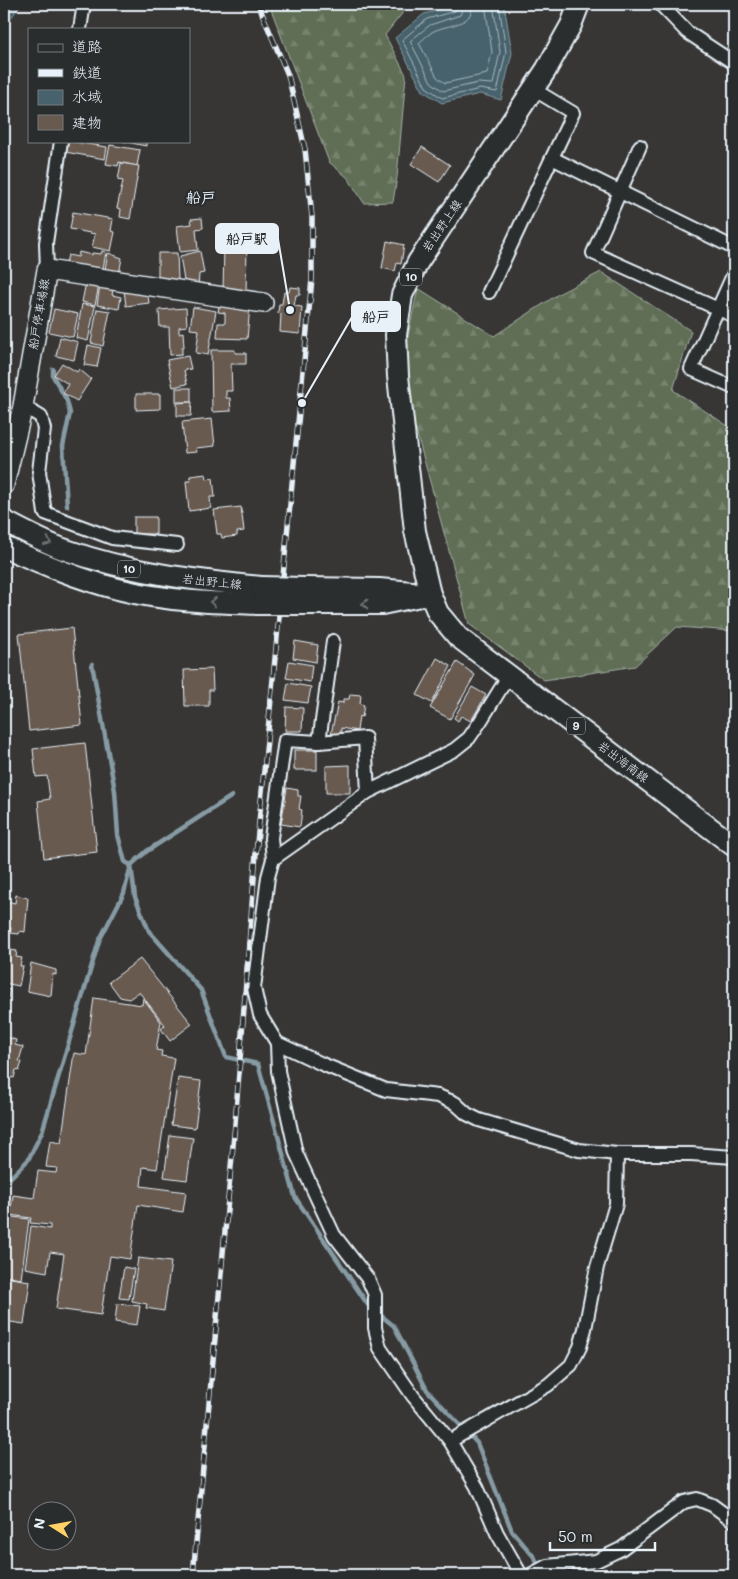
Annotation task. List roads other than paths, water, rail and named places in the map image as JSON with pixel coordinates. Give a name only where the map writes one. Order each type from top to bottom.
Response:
[{"type":"main road","name":"岩出野上線","points":[[4,547],[64,573],[119,590],[176,598],[303,596],[379,589],[430,594],[415,530],[398,376],[396,335],[402,295],[418,262],[534,89],[566,32],[578,4]]},
{"type":"main road","name":"船戸停車場線","points":[[4,485],[23,406],[47,270],[263,303]]},
{"type":"main road","name":"岩出野上線","points":[[4,521],[65,550],[120,567],[262,596]]},
{"type":"main road","name":"岩出海南線","points":[[430,594],[438,613],[458,637],[734,846]]},
{"type":"street","points":[[80,28],[84,4]]},
{"type":"street","points":[[660,4],[687,32],[734,63]]},
{"type":"street","points":[[489,292],[573,113],[534,89]]},
{"type":"street","points":[[47,270],[46,243],[61,142]]},
{"type":"street","points":[[640,146],[593,253],[734,316]]},
{"type":"street","points":[[552,158],[734,248]]},
{"type":"street","points":[[734,273],[691,369],[734,388]]},
{"type":"street","points":[[23,406],[41,417],[44,429],[40,472],[45,513],[112,538],[177,545]]},
{"type":"street","points":[[320,742],[333,641]]},
{"type":"street","points":[[273,860],[368,792],[454,750],[462,744],[480,722],[509,675]]},
{"type":"street","points":[[368,792],[365,738],[320,742],[285,740],[270,838],[273,860],[268,877],[254,988],[260,1015],[277,1043],[278,1071],[296,1152],[334,1235],[368,1279],[376,1295],[375,1328],[380,1348],[412,1396],[450,1441],[476,1487],[497,1533],[521,1575]]},
{"type":"street","points":[[277,1043],[386,1090],[438,1096],[455,1103],[467,1114],[479,1120],[579,1150],[617,1154],[691,1154],[734,1157]]},
{"type":"street","points":[[450,1441],[548,1385],[571,1365],[580,1347],[597,1267],[616,1204],[617,1154]]},
{"type":"street","points":[[530,1575],[547,1566],[596,1561],[621,1549],[684,1502],[697,1499],[712,1505],[734,1521]]},
{"type":"water","points":[[4,4],[21,4],[4,28]]},
{"type":"water","points":[[461,4],[504,4],[512,53],[501,100],[480,94],[442,103],[423,91],[395,38],[424,14]]},
{"type":"waterway","points":[[53,369],[53,376],[67,401],[70,413],[63,446],[67,506]]},
{"type":"waterway","points":[[92,664],[115,791],[118,835],[125,862],[131,865]]},
{"type":"waterway","points":[[4,1184],[28,1160],[42,1132],[99,941],[124,893],[131,865],[147,851],[232,796]]},
{"type":"waterway","points":[[131,865],[135,897],[149,931],[201,990],[226,1057],[258,1064],[295,1197],[368,1305],[394,1326],[427,1390],[477,1443],[512,1531],[535,1558],[539,1568]]},
{"type":"railway","points":[[193,1575],[235,1124],[256,853],[312,279],[312,217],[305,149],[288,75],[258,4]]},
{"type":"place","name":"船戸駅","points":[[290,310]]},
{"type":"place","name":"船戸","points":[[302,403]]},
{"type":"district","name":"船戸","points":[[201,198]]}]
